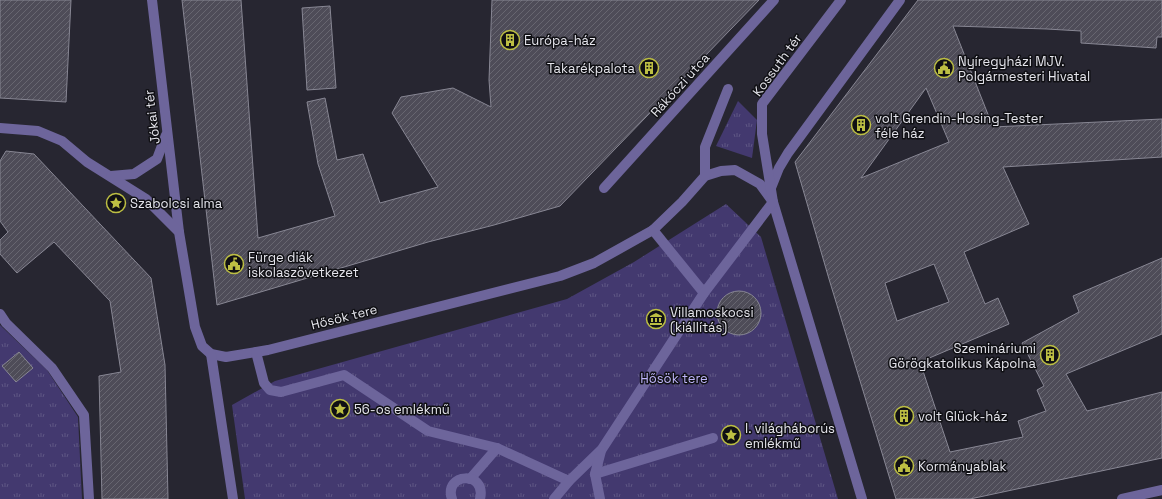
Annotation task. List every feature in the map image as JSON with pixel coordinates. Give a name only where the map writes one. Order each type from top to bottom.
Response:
[{"type":"street","name":"Jókai tér","points":[[152,0],[179,232],[195,327],[202,346],[211,354]]},
{"type":"street","name":"Rákóczi utca","points":[[604,188],[774,0]]},
{"type":"street","name":"Kossuth tér","points":[[773,202],[762,134],[762,104],[841,0]]},
{"type":"street","points":[[771,188],[779,168],[788,153],[900,0]]},
{"type":"street","points":[[728,89],[704,146],[705,176],[721,171],[735,170],[760,184],[773,202],[862,499]]},
{"type":"street","points":[[0,128],[38,131],[62,141],[87,162],[146,199],[179,232]]},
{"type":"street","points":[[111,176],[134,174],[157,159],[167,133]]},
{"type":"street","name":"Hősök tere","points":[[211,354],[226,357],[268,350],[560,276],[594,263],[653,230],[682,202],[705,176]]},
{"type":"street","points":[[554,499],[569,481],[602,449],[704,293],[773,202]]},
{"type":"street","points":[[653,230],[704,293]]},
{"type":"street","points":[[0,314],[6,323],[52,368],[84,414],[89,499]]},
{"type":"street","points":[[256,352],[264,383],[270,390],[281,392],[344,375],[428,431],[497,448],[569,481]]},
{"type":"street","points":[[211,354],[233,499]]},
{"type":"street","points":[[595,474],[713,438]]},
{"type":"street","points":[[470,478],[497,448]]},
{"type":"street","points":[[600,499],[595,474],[602,449]]},
{"type":"street","points":[[452,499],[452,486],[455,482],[464,478],[474,480],[480,488],[480,499]]},
{"type":"street","points":[[1122,499],[1134,498],[1162,490]]},
{"type":"green space","points":[[738,101],[757,120],[752,158],[716,146]]},
{"type":"green space","name":"Hősök tere","points":[[726,204],[761,237],[838,499],[245,499],[232,405],[275,381],[567,299],[634,262]]},
{"type":"green space","points":[[0,325],[47,370],[78,417],[82,499],[0,499]]},
{"type":"building","points":[[0,0],[71,0],[66,102],[0,98]]},
{"type":"building","points":[[182,0],[241,0],[258,238],[335,216],[318,164],[307,102],[325,98],[337,160],[363,154],[380,203],[438,187],[392,113],[401,97],[453,88],[491,107],[489,80],[492,0],[759,0],[560,206],[428,242],[217,305]]},
{"type":"building","points":[[918,0],[1162,0],[1162,37],[1157,37],[1156,48],[1081,43],[1081,31],[953,26],[993,127],[1162,119],[1162,157],[1003,167],[1029,224],[964,252],[985,304],[998,298],[1009,324],[920,362],[950,452],[1023,437],[1018,421],[1046,411],[1037,390],[1044,386],[1022,343],[1079,312],[1073,296],[1162,258],[1162,334],[1066,374],[1087,411],[1162,392],[1162,458],[970,499],[896,499],[795,162]],"holes":[[[926,88],[949,142],[861,178]],[[934,264],[949,302],[897,321],[885,283]]]},
{"type":"building","points":[[330,6],[336,88],[307,90],[302,8]]},
{"type":"building","points":[[6,151],[34,154],[151,278],[165,365],[168,499],[102,499],[99,376],[121,372],[110,301],[54,242],[17,273],[0,254],[0,240],[8,232],[0,221],[0,161]]},
{"type":"building","points":[[739,291],[751,295],[757,301],[761,313],[757,325],[751,331],[739,335],[727,331],[721,325],[717,313],[721,301],[727,295]]},
{"type":"building","points":[[19,352],[33,368],[16,382],[2,366]]},
{"type":"place","name":"Európa-ház","points":[[510,40]]},
{"type":"place","name":"Takarékpalota","points":[[649,68]]},
{"type":"place","name":"Nyíregyházi MJV. Polgármesteri Hivatal","points":[[944,68]]},
{"type":"place","name":"volt Grendin-Hosing-Tester féle ház","points":[[861,125]]},
{"type":"place","name":"Szabolcsi alma","points":[[116,203]]},
{"type":"place","name":"Fürge diák iskolaszövetkezet","points":[[234,264]]},
{"type":"place","name":"Villamoskocsi (kiállítás)","points":[[656,319]]},
{"type":"place","name":"Szemináriumi Görögkatolikus Kápolna","points":[[1050,355]]},
{"type":"place","name":"56-os emlékmű","points":[[340,409]]},
{"type":"place","name":"volt Glück-ház","points":[[904,416]]},
{"type":"place","name":"I. világháborús emlékmű","points":[[731,435]]},
{"type":"place","name":"Kormányablak","points":[[904,466]]}]
